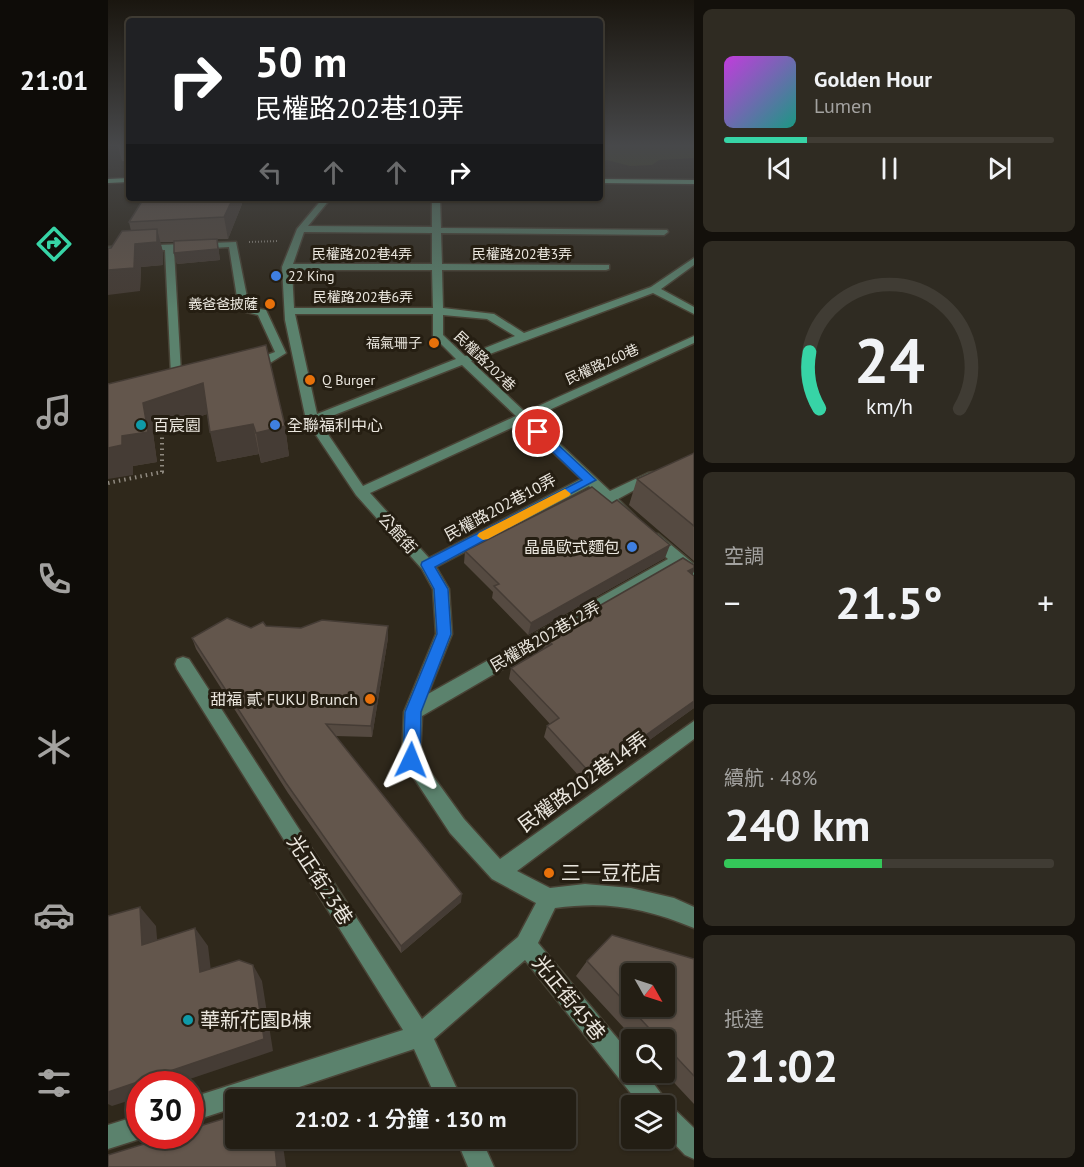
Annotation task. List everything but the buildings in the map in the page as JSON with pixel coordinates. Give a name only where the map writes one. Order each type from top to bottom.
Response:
[{"type":"street","name":"公館街","points":[[324,201],[301,229],[288,267],[290,310],[312,420],[362,492],[427,565],[441,589],[444,634],[413,712],[411,760],[457,826],[499,872],[549,899]]},
{"type":"street","name":"民權路202巷","points":[[435,201],[438,336],[608,498],[694,573]]},
{"type":"street","points":[[301,229],[664,232]]},
{"type":"street","points":[[108,250],[233,244],[244,310],[262,312],[281,353],[266,361],[244,364]]},
{"type":"street","points":[[169,246],[176,373]]},
{"type":"street","points":[[312,420],[523,337],[654,289],[694,261]]},
{"type":"street","name":"民權路202巷4弄","points":[[288,267],[437,268]]},
{"type":"street","name":"民權路202巷3弄","points":[[437,268],[606,267]]},
{"type":"street","points":[[654,289],[694,311]]},
{"type":"street","name":"民權路202巷6弄","points":[[290,310],[437,311],[490,316],[523,337]]},
{"type":"street","name":"民權路260巷","points":[[362,492],[522,416],[694,339]]},
{"type":"street","points":[[608,498],[662,472]]},
{"type":"street","name":"民權路202巷10弄","points":[[427,565],[590,480]]},
{"type":"street","name":"民權路202巷12弄","points":[[413,712],[678,560]]},
{"type":"street","name":"光正街23巷","points":[[183,664],[420,1036],[445,1089]]},
{"type":"street","name":"民權路202巷14弄","points":[[499,872],[694,729]]},
{"type":"street","points":[[204,1105],[420,1036],[526,945],[549,899],[585,894],[631,898],[674,908],[694,918]]},
{"type":"street","name":"光正街45巷","points":[[526,945],[648,1095]]},
{"type":"street","points":[[675,1126],[694,1146]]},
{"type":"street","points":[[108,1137],[126,1131]]},
{"type":"street","points":[[473,1149],[481,1167]]},
{"type":"path","points":[[108,483],[162,472],[162,433]]},
{"type":"slow traffic","points":[[483,536],[565,494]]},
{"type":"place","name":"22 King","points":[[276,276]]},
{"type":"place","name":"義爸爸披薩","points":[[270,304]]},
{"type":"place","name":"福氣珊子","points":[[434,343]]},
{"type":"place","name":"Q Burger","points":[[310,380]]},
{"type":"place","name":"百宸園","points":[[141,425]]},
{"type":"place","name":"全聯福利中心","points":[[275,425]]},
{"type":"place","name":"晶晶歐式麵包","points":[[632,547]]},
{"type":"place","name":"甜福 貳 FUKU Brunch","points":[[370,699]]},
{"type":"place","name":"三一豆花店","points":[[549,873]]},
{"type":"place","name":"華新花園B棟","points":[[188,1020]]},
{"type":"route","points":[[411,760],[413,712],[444,634],[441,589],[427,565],[590,480],[538,432]]}]
